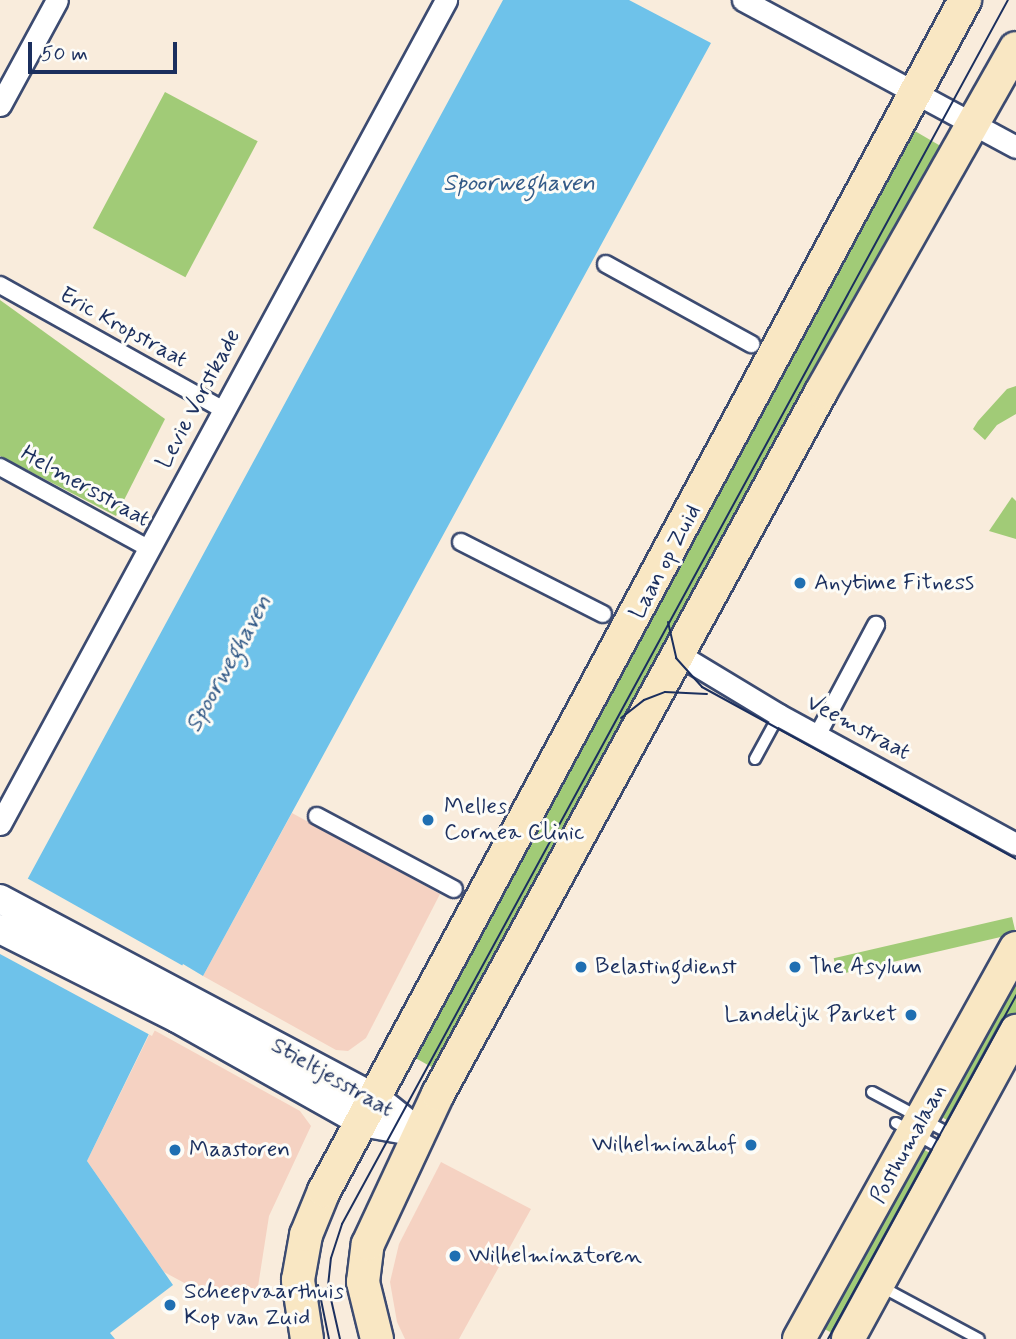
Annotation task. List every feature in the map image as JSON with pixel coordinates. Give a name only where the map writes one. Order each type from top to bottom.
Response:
[{"type":"main road","name":"Laan op Zuid","points":[[307,1339],[298,1290],[302,1249],[324,1191],[965,0]]},
{"type":"main road","points":[[377,1339],[365,1297],[366,1255],[384,1204],[419,1133],[678,654],[1016,48]]},
{"type":"main road","name":"Posthumalaan","points":[[799,1339],[911,1125],[1016,948]]},
{"type":"main road","name":"Posthumalaan","points":[[848,1339],[1016,1031]]},
{"type":"street","points":[[0,105],[57,0]]},
{"type":"street","name":"Levie Vorstkade","points":[[0,824],[446,0]]},
{"type":"street","points":[[744,0],[1016,147]]},
{"type":"street","points":[[606,264],[751,344]]},
{"type":"street","name":"Eric Kropstraat","points":[[0,285],[223,410]]},
{"type":"street","name":"Helmersstraat","points":[[0,467],[148,548]]},
{"type":"street","points":[[461,542],[603,614]]},
{"type":"street","points":[[817,736],[876,625]]},
{"type":"street","name":"Veemstraat","points":[[678,654],[779,715],[1016,845]]},
{"type":"street","points":[[317,816],[454,889]]},
{"type":"street","points":[[0,899],[183,1008]]},
{"type":"street","points":[[0,929],[183,1008]]},
{"type":"street","name":"Stieltjesstraat","points":[[183,1008],[369,1110],[419,1133]]},
{"type":"lane","points":[[755,760],[779,715]]},
{"type":"lane","points":[[872,1092],[911,1125],[952,1145]]},
{"type":"lane","points":[[911,1125],[952,1145]]},
{"type":"lane","points":[[877,1285],[979,1339]]},
{"type":"shaded area","points":[[292,813],[440,894],[366,1038],[348,1051],[336,1050],[203,976]]},
{"type":"shaded area","name":"Maastoren","points":[[152,1029],[300,1111],[311,1126],[269,1216],[257,1293],[203,1293],[164,1272],[87,1161]]},
{"type":"shaded area","points":[[441,1162],[531,1209],[459,1339],[405,1339],[397,1322],[390,1282],[399,1244]]},
{"type":"green space","points":[[165,92],[258,141],[185,277],[93,228]]},
{"type":"green space","points":[[908,127],[944,148],[437,1070],[410,1055]]},
{"type":"green space","points":[[0,300],[165,419],[116,516],[0,456]]},
{"type":"green space","points":[[1016,386],[1016,414],[997,425],[985,440],[973,429],[1007,389]]},
{"type":"green space","points":[[1012,497],[1016,501],[1016,539],[989,531]]},
{"type":"green space","points":[[1012,917],[1016,934],[838,975],[834,958]]},
{"type":"green space","points":[[1016,962],[1016,1019],[957,1126],[935,1113]]},
{"type":"green space","points":[[917,1146],[940,1158],[844,1339],[821,1327]]},
{"type":"water","name":"Spoorweghaven","points":[[503,0],[629,0],[711,43],[203,976],[183,964],[87,1161],[173,1285],[110,1333],[115,1339],[0,1339],[0,930]]},
{"type":"pier","points":[[25,877],[201,976],[185,969],[152,1036],[0,954],[0,922]]},
{"type":"tram line","points":[[340,1339],[328,1286],[331,1258],[342,1224],[1008,0]]},
{"type":"tram line","points":[[668,622],[676,658],[702,687],[1016,859]]},
{"type":"tram line","points":[[621,718],[644,700],[665,692],[707,694]]},
{"type":"tram line","points":[[828,1339],[1016,995]]},
{"type":"tram line","points":[[318,1285],[329,1339]]},
{"type":"place","name":"Anytime Fitness","points":[[800,583]]},
{"type":"place","name":"Melles Cornea Clinic","points":[[428,820]]},
{"type":"place","name":"Belastingdienst","points":[[581,967]]},
{"type":"place","name":"The Asylum","points":[[795,967]]},
{"type":"place","name":"Landelijk Parket","points":[[911,1015]]},
{"type":"place","name":"Wilhelminahof","points":[[751,1145]]},
{"type":"place","name":"Maastoren","points":[[175,1150]]},
{"type":"place","name":"Wilhelminatoren","points":[[455,1256]]},
{"type":"place","name":"Scheepvaarthuis Kop van Zuid","points":[[170,1305]]}]
